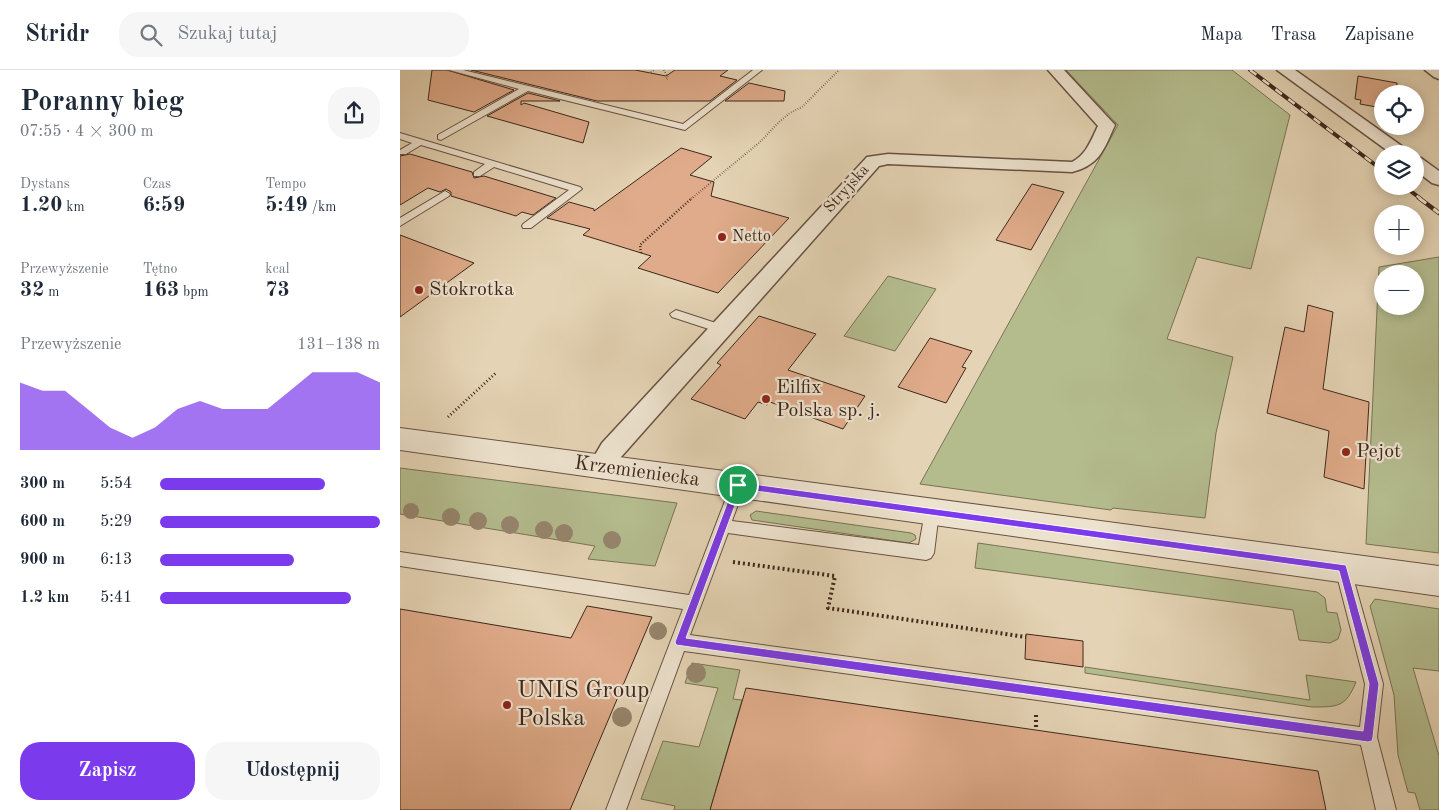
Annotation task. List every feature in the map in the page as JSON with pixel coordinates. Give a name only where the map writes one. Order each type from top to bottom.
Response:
[{"type":"street","name":"Stryjska","points":[[602,467],[611,450],[873,160],[1082,166],[1091,157],[1107,125],[1056,70]]},
{"type":"street","points":[[1285,70],[1391,145]]},
{"type":"street","points":[[1433,70],[1439,74]]},
{"type":"street","points":[[1424,168],[1439,179]]},
{"type":"street","name":"Krzemieniecka","points":[[400,439],[1439,580]]},
{"type":"lane","points":[[453,70],[685,127],[758,70]]},
{"type":"lane","points":[[441,137],[525,89]]},
{"type":"lane","points":[[400,136],[577,189],[526,226]]},
{"type":"lane","points":[[402,152],[420,142]]},
{"type":"lane","points":[[477,174],[492,164]]},
{"type":"lane","points":[[400,223],[446,194]]},
{"type":"lane","points":[[676,314],[722,329]]},
{"type":"lane","points":[[616,810],[738,485]]},
{"type":"lane","points":[[723,526],[926,553],[932,512]]},
{"type":"lane","points":[[400,559],[694,603]]},
{"type":"lane","points":[[1343,568],[1374,684],[1368,737],[1386,810]]},
{"type":"lane","points":[[680,642],[1368,737]]},
{"type":"path","points":[[664,70],[668,78],[665,80]]},
{"type":"path","points":[[641,253],[640,245],[714,178],[760,142],[779,122],[790,113],[802,107],[840,70]]},
{"type":"path","points":[[446,419],[497,372]]},
{"type":"path","points":[[710,559],[836,576],[828,608],[1026,637]]},
{"type":"green space","points":[[1066,70],[1232,70],[1290,115],[1251,269],[1197,257],[1167,339],[1233,357],[1216,433],[1205,518],[1113,508],[1111,510],[920,484],[1118,125]]},
{"type":"green space","points":[[1439,257],[1439,553],[1366,544],[1377,315],[1424,315],[1424,265],[1391,265]]},
{"type":"green space","points":[[888,276],[936,289],[895,351],[844,336]]},
{"type":"green space","points":[[400,468],[677,503],[655,566],[588,559],[595,546],[400,514]]},
{"type":"green space","points":[[756,511],[911,533],[915,535],[916,539],[909,543],[752,520],[750,515]]},
{"type":"green space","points":[[978,543],[1317,592],[1325,598],[1327,612],[1337,613],[1341,630],[1338,639],[1330,643],[1299,640],[1293,610],[975,568]]},
{"type":"green space","points":[[1375,599],[1439,609],[1439,671],[1413,668],[1439,756],[1439,810],[1420,810],[1415,793],[1408,792],[1398,755],[1394,695],[1370,606]]},
{"type":"green space","points":[[692,663],[740,670],[733,699],[742,700],[710,810],[674,810],[675,806],[641,799],[663,741],[699,747],[718,688],[685,683]]},
{"type":"green space","points":[[1085,667],[1310,700],[1306,675],[1356,682],[1349,696],[1340,704],[1328,707],[1312,707],[1085,673]]},
{"type":"building","points":[[432,70],[447,70],[514,90],[474,112],[428,100]]},
{"type":"building","points":[[471,70],[635,70],[666,76],[675,70],[728,70],[720,76],[737,80],[710,101],[597,101]]},
{"type":"building","points":[[1358,76],[1397,83],[1397,85],[1374,85],[1374,107],[1360,104],[1361,100],[1355,99]]},
{"type":"building","points":[[749,83],[785,91],[784,101],[725,101]]},
{"type":"building","points":[[528,93],[560,101],[521,101],[521,105],[524,103],[589,122],[583,143],[487,116]]},
{"type":"building","points":[[681,148],[712,157],[690,175],[714,182],[711,196],[789,218],[718,293],[638,268],[651,256],[583,235],[590,229],[547,218],[569,202],[594,209],[594,211]]},
{"type":"building","points":[[410,154],[472,172],[474,178],[484,176],[556,198],[533,215],[522,212],[516,216],[451,196],[451,192],[446,189],[440,192],[428,188],[400,205],[400,156]]},
{"type":"building","points":[[1032,184],[1064,192],[1031,250],[996,240]]},
{"type":"building","name":"Stokrotka","points":[[400,235],[474,263],[400,317]]},
{"type":"building","points":[[1308,305],[1333,312],[1323,389],[1369,402],[1364,489],[1324,477],[1329,431],[1267,413],[1285,327],[1304,332]]},
{"type":"building","points":[[759,316],[816,334],[788,370],[865,396],[843,429],[770,402],[767,405],[758,402],[745,419],[691,399],[721,365],[717,363]]},
{"type":"building","points":[[930,338],[972,351],[962,367],[966,368],[946,403],[898,387]]},
{"type":"building","name":"UNIS Group Polska","points":[[587,606],[652,617],[570,810],[400,810],[400,609],[571,638]]},
{"type":"building","points":[[1026,634],[1083,641],[1083,667],[1025,659]]},
{"type":"building","points":[[746,688],[1318,771],[1326,810],[710,810]]},
{"type":"railway","points":[[1250,70],[1374,164]]},
{"type":"railway","points":[[1416,195],[1421,199]]},
{"type":"railway","points":[[1419,198],[1439,213]]},
{"type":"place","name":"Netto","points":[[722,237]]},
{"type":"place","name":"Stokrotka","points":[[419,290]]},
{"type":"place","name":"Eilfix Polska sp. j.","points":[[766,399]]},
{"type":"place","name":"Pejot","points":[[1346,452]]},
{"type":"place","name":"UNIS Group Polska","points":[[507,705]]},
{"type":"route","points":[[738,485],[1343,568],[1374,684],[1368,737],[680,642],[738,485]]}]
